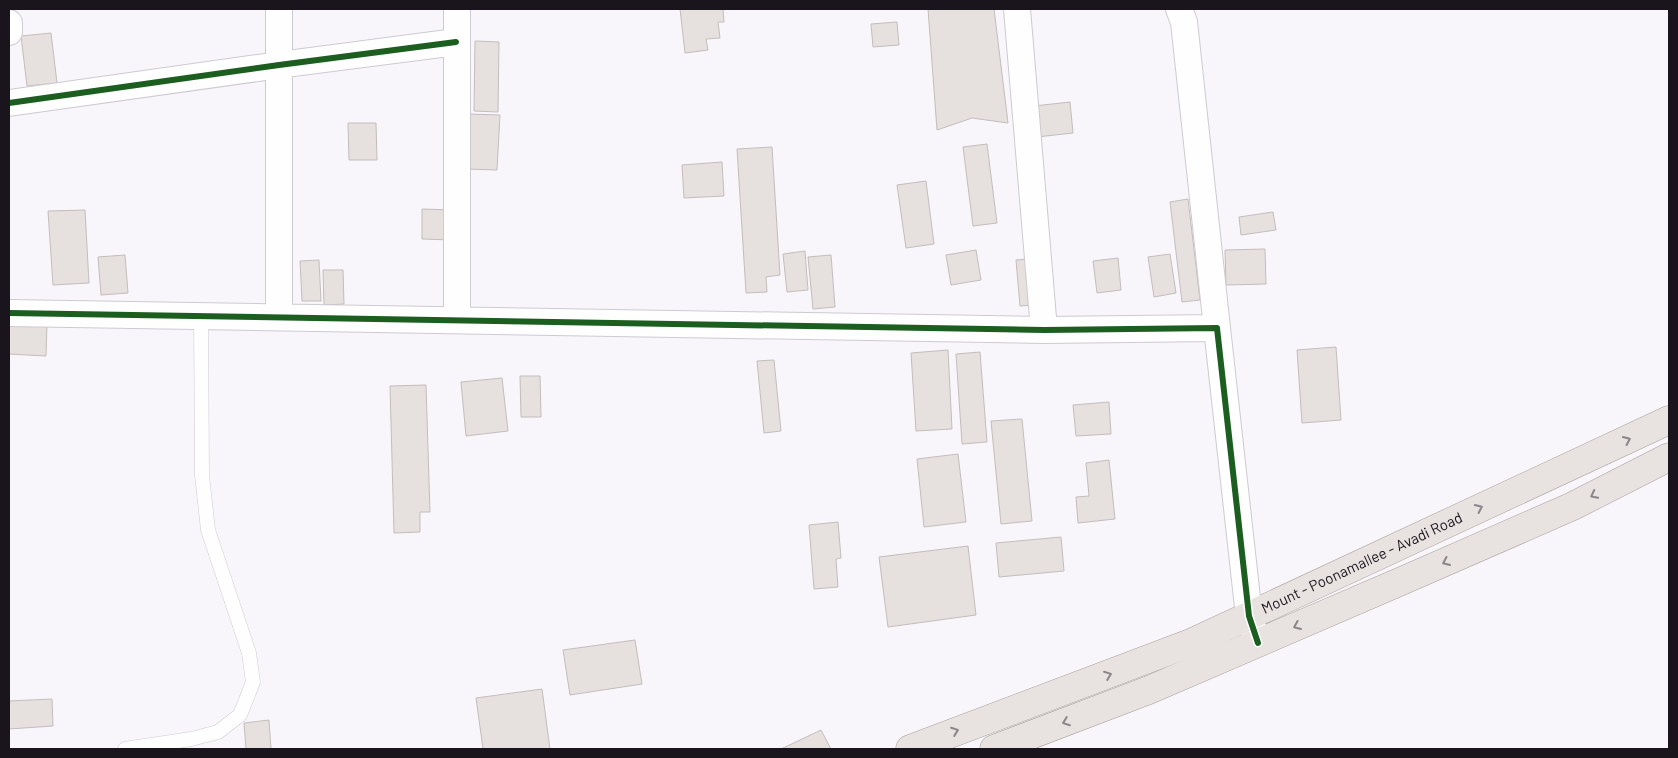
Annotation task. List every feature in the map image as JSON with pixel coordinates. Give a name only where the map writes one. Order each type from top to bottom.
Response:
[{"type":"main road","name":"Mount - Poonamallee - Avadi Road","points":[[910,749],[1193,642],[1669,420]]},
{"type":"main road","name":"Mount - Poonamallee - Avadi Road","points":[[994,749],[1149,690],[1573,506],[1669,458]]},
{"type":"street","points":[[279,9],[279,316]]},
{"type":"street","points":[[457,9],[457,320]]},
{"type":"street","points":[[1017,9],[1044,330]]},
{"type":"street","points":[[1179,9],[1184,22],[1249,616],[1258,643]]},
{"type":"street","points":[[9,22],[9,32]]},
{"type":"street","points":[[9,103],[279,64],[456,42]]},
{"type":"street","points":[[9,313],[1044,330],[1216,328]]},
{"type":"lane","points":[[125,749],[191,740],[218,732],[240,715],[252,682],[249,653],[208,530],[202,475],[201,315]]},
{"type":"building","points":[[680,9],[723,9],[724,22],[718,22],[720,38],[706,39],[708,50],[685,53]]},
{"type":"building","points":[[928,9],[994,9],[1008,123],[972,118],[937,130]]},
{"type":"building","points":[[897,22],[899,45],[873,47],[871,24]]},
{"type":"building","points":[[51,33],[57,83],[27,86],[21,36]]},
{"type":"building","points":[[475,41],[499,42],[498,112],[474,111]]},
{"type":"building","points":[[1070,102],[1073,133],[1037,137],[1034,106]]},
{"type":"building","points":[[468,114],[500,115],[497,170],[466,169]]},
{"type":"building","points":[[348,123],[376,123],[377,160],[349,160]]},
{"type":"building","points":[[987,144],[997,223],[973,226],[963,147]]},
{"type":"building","points":[[772,147],[780,275],[766,277],[767,292],[746,293],[737,149]]},
{"type":"building","points":[[722,162],[724,196],[684,198],[682,165]]},
{"type":"building","points":[[926,181],[934,244],[906,248],[897,185]]},
{"type":"building","points":[[1188,199],[1200,300],[1182,302],[1170,202]]},
{"type":"building","points":[[422,209],[453,210],[452,240],[422,239]]},
{"type":"building","points":[[85,210],[89,283],[53,285],[48,211]]},
{"type":"building","points":[[1273,212],[1276,230],[1241,235],[1239,217]]},
{"type":"building","points":[[1265,249],[1266,284],[1226,285],[1225,250]]},
{"type":"building","points":[[976,250],[981,280],[951,285],[946,255]]},
{"type":"building","points":[[805,251],[808,290],[787,292],[783,254]]},
{"type":"building","points":[[1170,254],[1176,293],[1154,297],[1148,257]]},
{"type":"building","points":[[125,255],[128,293],[101,295],[98,257]]},
{"type":"building","points":[[831,255],[835,307],[813,309],[808,257]]},
{"type":"building","points":[[1118,258],[1121,290],[1097,293],[1093,261]]},
{"type":"building","points":[[1029,259],[1033,305],[1020,306],[1016,260]]},
{"type":"building","points":[[319,260],[321,301],[302,301],[300,261]]},
{"type":"building","points":[[323,270],[343,270],[344,304],[324,305]]},
{"type":"building","points":[[9,322],[47,323],[46,356],[9,354]]},
{"type":"building","points":[[1336,347],[1341,420],[1302,423],[1297,350]]},
{"type":"building","points":[[948,350],[952,429],[916,431],[911,353]]},
{"type":"building","points":[[980,352],[987,442],[962,444],[956,354]]},
{"type":"building","points":[[774,360],[781,431],[764,433],[757,361]]},
{"type":"building","points":[[520,376],[540,376],[541,417],[521,417]]},
{"type":"building","points":[[502,378],[508,431],[466,436],[461,382]]},
{"type":"building","points":[[426,385],[430,512],[420,512],[420,532],[394,533],[390,386]]},
{"type":"building","points":[[1109,402],[1111,434],[1076,436],[1073,405]]},
{"type":"building","points":[[1022,419],[1032,521],[1001,524],[991,421]]},
{"type":"building","points":[[958,454],[966,522],[924,527],[917,459]]},
{"type":"building","points":[[1109,460],[1115,519],[1078,523],[1076,497],[1089,496],[1086,463]]},
{"type":"building","points":[[838,522],[841,558],[836,559],[838,587],[814,589],[809,525]]},
{"type":"building","points":[[1061,537],[1064,571],[999,577],[996,543]]},
{"type":"building","points":[[968,546],[976,615],[888,627],[879,557]]},
{"type":"building","points":[[635,640],[642,684],[570,695],[563,650]]},
{"type":"building","points":[[542,689],[550,749],[483,749],[476,698]]},
{"type":"building","points":[[52,699],[53,726],[9,729],[9,701]]},
{"type":"building","points":[[269,720],[271,749],[246,749],[244,723]]},
{"type":"building","points":[[821,730],[831,749],[781,749]]},
{"type":"cycle path","points":[[9,103],[456,42]]},
{"type":"cycle path","points":[[9,313],[1044,330],[1217,328],[1249,616],[1258,643]]}]
